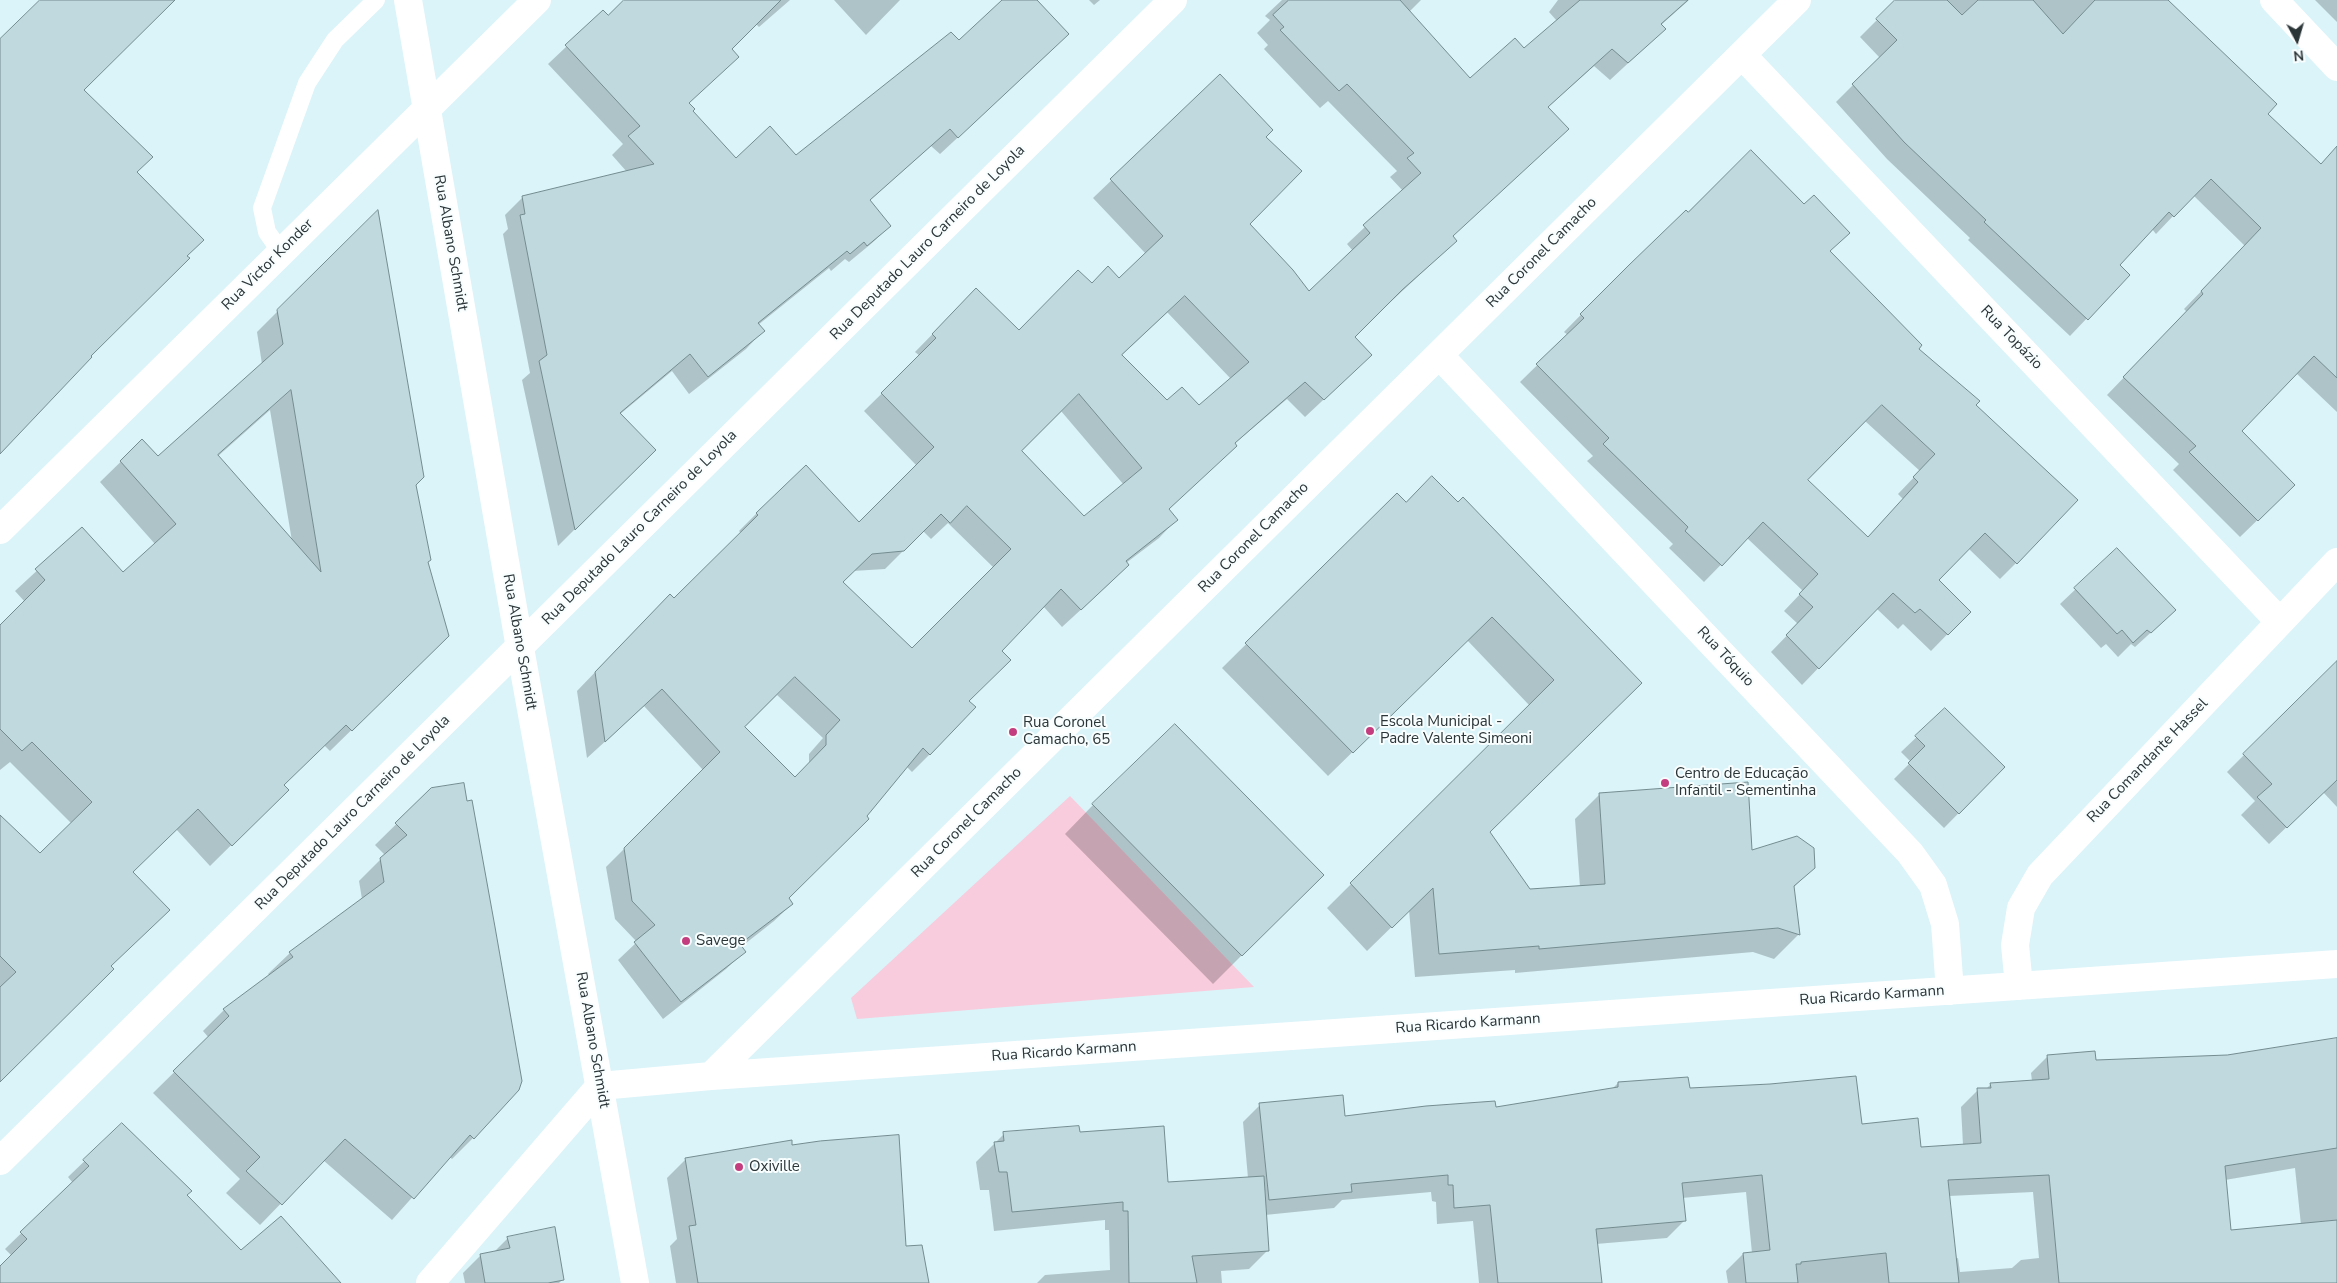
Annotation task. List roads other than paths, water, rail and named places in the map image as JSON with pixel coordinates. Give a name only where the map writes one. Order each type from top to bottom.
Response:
[{"type":"street","name":"Rua Albano Schmidt","points":[[408,0],[520,648],[635,1283]]},
{"type":"street","name":"Rua Victor Konder","points":[[0,530],[537,0]]},
{"type":"street","name":"Rua Deputado Lauro Carneiro de Loyola","points":[[0,1162],[1173,0]]},
{"type":"street","name":"Rua Coronel Camacho","points":[[711,1076],[1797,0]]},
{"type":"street","points":[[2274,0],[2337,67]]},
{"type":"street","name":"Rua Topázio","points":[[1742,55],[2280,622]]},
{"type":"street","name":"Rua Tóquio","points":[[1439,355],[1910,853],[1933,885],[1945,924],[1950,991]]},
{"type":"street","name":"Rua Comandante Hassel","points":[[2019,986],[2015,946],[2021,908],[2040,875],[2337,562]]},
{"type":"street","name":"Rua Ricardo Karmann","points":[[600,1086],[711,1076],[2337,964]]},
{"type":"street","points":[[430,1283],[600,1086]]},
{"type":"lane","points":[[281,252],[268,232],[262,208],[307,83],[334,40],[376,0]]},
{"type":"place","name":"Escola Municipal - Padre Valente Simeoni","points":[[1370,731]]},
{"type":"place","name":"Rua Coronel Camacho, 65","points":[[1013,732]]},
{"type":"place","name":"Centro de Educação Infantil - Sementinha","points":[[1665,783]]},
{"type":"place","name":"Savege","points":[[686,941]]},
{"type":"place","name":"Oxiville","points":[[739,1167]]}]
